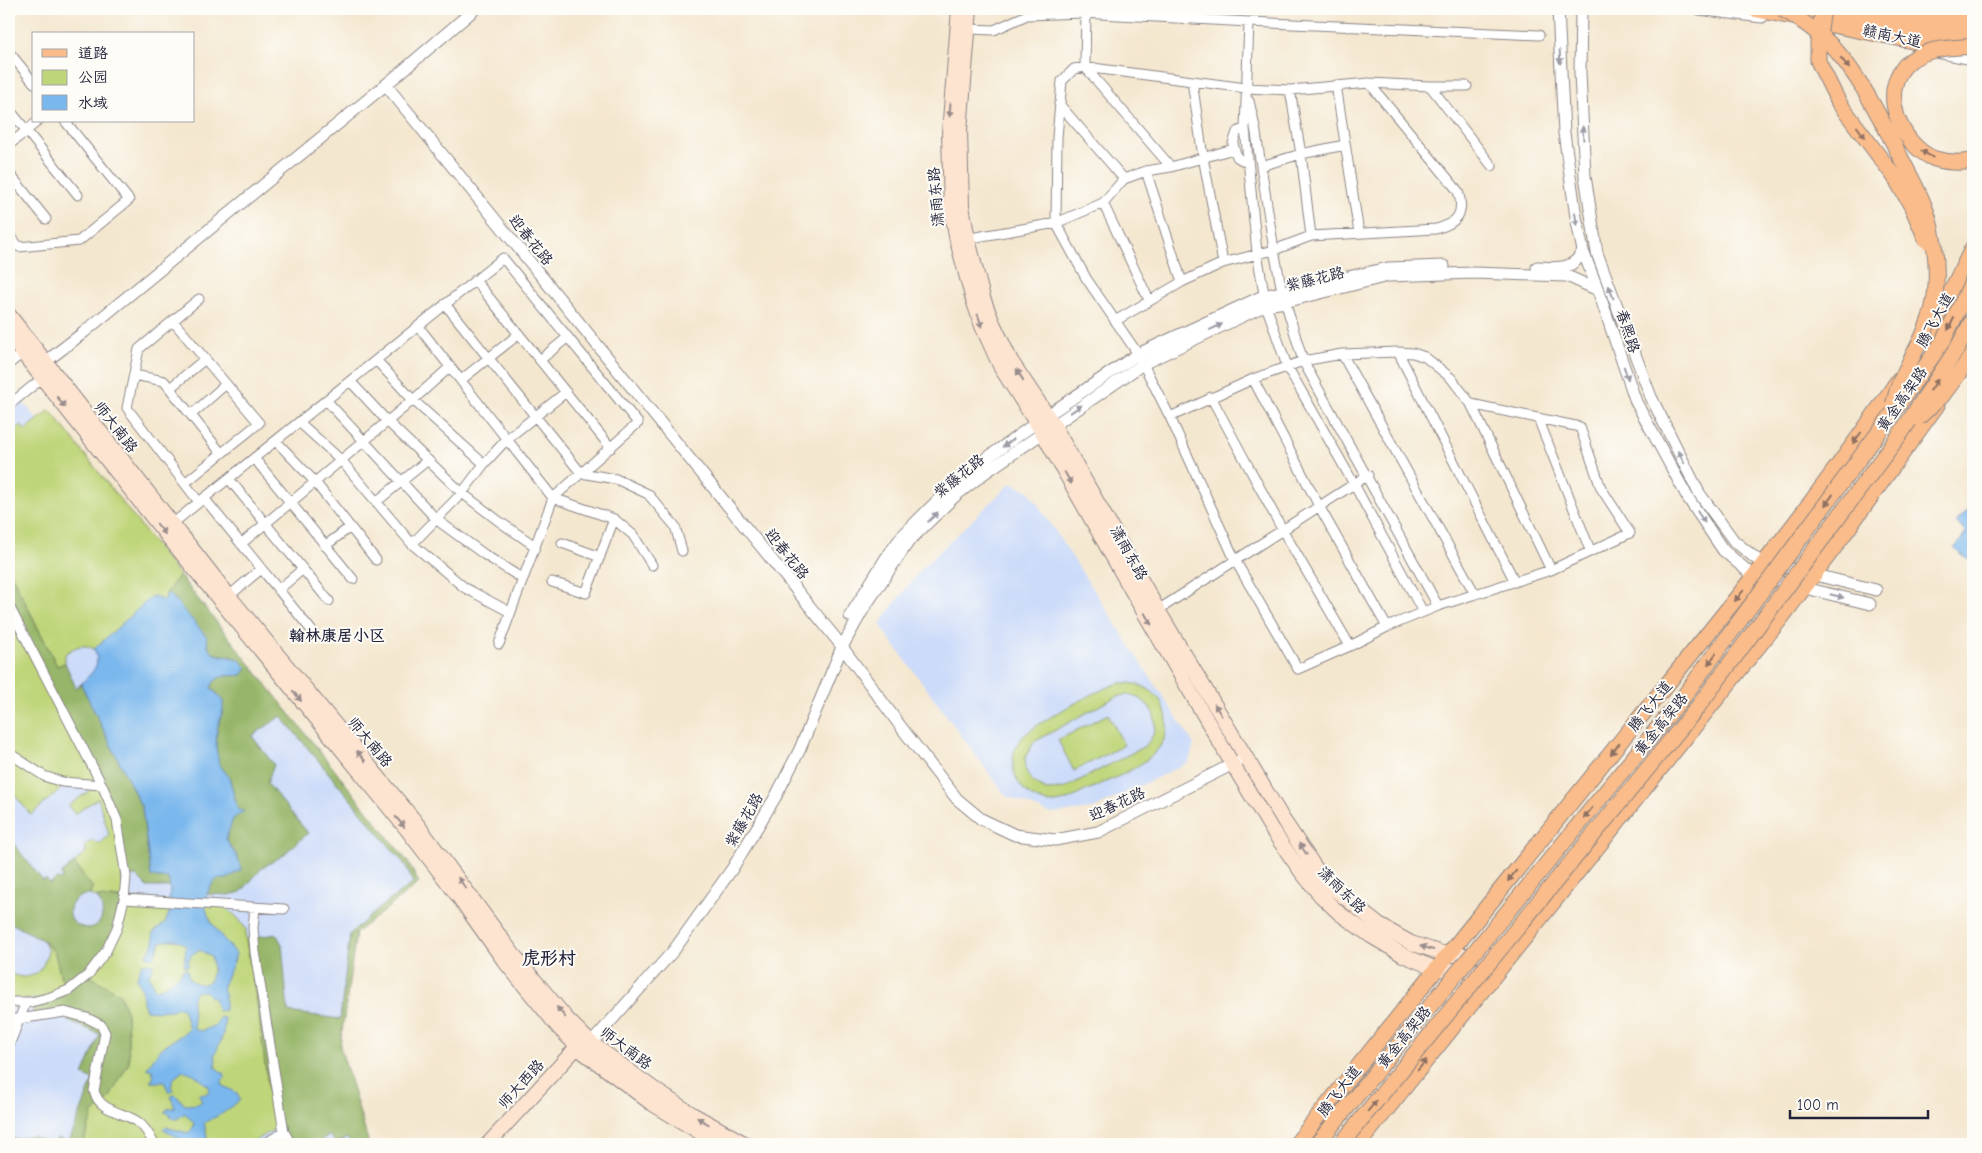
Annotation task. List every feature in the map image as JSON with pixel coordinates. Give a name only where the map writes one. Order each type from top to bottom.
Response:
[{"type":"main road","name":"潇雨东路","points":[[959,9],[948,153],[951,209],[962,240]]},
{"type":"main road","name":"潇雨东路","points":[[970,9],[960,152],[964,272],[982,326],[1001,368],[1044,424],[1284,821],[1314,866],[1330,886],[1379,925],[1411,943],[1448,955],[1510,955]]},
{"type":"main road","name":"赣南大道","points":[[1753,9],[1973,53]]},
{"type":"main road","points":[[1782,9],[1806,24],[1831,46],[1850,69],[1874,108],[1919,193],[1929,219],[1935,249],[1936,279],[1933,306],[1926,329],[1900,381],[1890,417]]},
{"type":"main road","points":[[1796,9],[1902,26],[1973,45]]},
{"type":"main road","points":[[1823,9],[1818,42],[1818,61],[1838,103],[1894,176],[1912,207],[1930,248],[1936,279]]},
{"type":"main road","points":[[1867,9],[1973,31]]},
{"type":"main road","points":[[1927,9],[1973,19]]},
{"type":"main road","points":[[1973,45],[1938,49],[1921,54],[1909,62],[1898,76],[1892,98],[1905,135],[1915,146],[1934,158],[1955,164],[1973,162]]},
{"type":"main road","name":"腾飞大道","points":[[1296,1144],[1764,563],[1877,411],[1930,333],[1973,247]]},
{"type":"main road","name":"黄金高架路","points":[[1317,1144],[1684,696],[1890,417],[1943,342],[1973,280]]},
{"type":"main road","name":"师大南路","points":[[9,315],[27,349],[414,820],[513,954],[567,1019],[584,1045],[651,1103],[719,1144]]},
{"type":"main road","name":"黄金高架路","points":[[1341,1144],[1697,708],[1902,432],[1958,348],[1973,319]]},
{"type":"main road","name":"师大南路","points":[[9,336],[27,349]]},
{"type":"main road","points":[[1902,432],[1942,396],[1973,352]]},
{"type":"main road","points":[[1359,1144],[1804,588],[1912,441],[1973,352]]},
{"type":"main road","name":"师大南路","points":[[44,370],[160,527],[405,827],[458,896],[505,962],[559,1028],[692,1114],[746,1144]]},
{"type":"main road","name":"潇雨东路","points":[[1044,424],[1149,621],[1272,830],[1302,873],[1321,896],[1339,913],[1371,936],[1403,955],[1436,969],[1496,973]]},
{"type":"main road","name":"师大西路","points":[[488,1144],[584,1045]]},
{"type":"main road","name":"师大西路","points":[[500,1144],[584,1045]]},
{"type":"street","points":[[9,406],[83,333],[475,9]]},
{"type":"street","name":"春熙路","points":[[1558,9],[1564,134],[1576,217],[1583,251],[1636,402],[1688,498],[1723,550],[1754,576],[1870,604]]},
{"type":"street","name":"春熙路","points":[[1581,9],[1580,73],[1585,176],[1597,253],[1651,397],[1699,493],[1734,541],[1759,561],[1876,590]]},
{"type":"street","name":"赣南大道","points":[[1699,9],[1745,14],[1973,60]]},
{"type":"street","points":[[968,29],[994,30],[1027,15],[1086,11],[1249,22],[1539,35]]},
{"type":"street","points":[[1086,11],[1085,67],[1170,167]]},
{"type":"street","points":[[1249,22],[1245,128],[1247,163],[1264,300],[1287,366],[1354,484],[1423,612]]},
{"type":"street","points":[[9,52],[32,81]]},
{"type":"street","points":[[1467,86],[1369,83],[1290,90],[1246,88],[1085,67],[1074,69],[1062,81],[1057,137],[1056,223],[1086,278],[1140,359],[1170,417],[1235,560],[1298,668],[1350,646],[1387,626],[1438,606],[1551,570],[1590,550],[1630,533],[1601,488],[1580,427],[1471,404]]},
{"type":"street","points":[[1192,81],[1203,157],[1223,262]]},
{"type":"street","points":[[1115,321],[1149,300],[1223,262],[1274,250],[1311,236],[1436,229],[1449,225],[1458,217],[1462,205],[1458,191],[1369,83]]},
{"type":"street","name":"迎春花路","points":[[386,84],[839,643],[957,799],[981,819],[1015,835],[1055,840],[1098,832],[1233,765],[1246,756]]},
{"type":"street","points":[[1336,85],[1359,233]]},
{"type":"street","points":[[1430,86],[1492,166]]},
{"type":"street","points":[[1246,88],[1255,127],[1274,250],[1284,296],[1303,361],[1368,475],[1438,606]]},
{"type":"street","points":[[1290,90],[1302,154],[1311,236]]},
{"type":"street","points":[[1060,104],[1124,179]]},
{"type":"street","points":[[9,109],[78,195]]},
{"type":"street","points":[[9,146],[37,122]]},
{"type":"street","points":[[9,234],[19,247],[79,241],[129,200],[66,122]]},
{"type":"street","points":[[1245,128],[1235,136],[1233,149],[1240,160],[1247,163]]},
{"type":"street","points":[[1261,166],[1302,154],[1345,145]]},
{"type":"street","points":[[962,240],[1056,223],[1103,203],[1124,179],[1146,171],[1170,167],[1233,149]]},
{"type":"street","points":[[1146,171],[1182,282]]},
{"type":"street","points":[[9,173],[46,219]]},
{"type":"street","points":[[1103,203],[1149,300]]},
{"type":"street","name":"紫藤花路","points":[[1284,296],[1388,268],[1466,266],[1566,268],[1579,258],[1583,251]]},
{"type":"street","points":[[172,524],[503,258],[638,424],[553,498],[498,644]]},
{"type":"street","name":"紫藤花路","points":[[584,1045],[674,950],[715,895],[749,842],[800,750],[839,643],[857,604],[886,558],[919,518],[980,463],[1044,424],[1140,359],[1264,300],[1388,276],[1454,274],[1501,273],[1567,276],[1598,290]]},
{"type":"street","points":[[475,280],[611,448]]},
{"type":"street","points":[[199,299],[139,349],[127,408],[185,483],[241,544],[312,631]]},
{"type":"street","points":[[445,304],[581,474],[616,478],[648,494],[675,526],[682,550]]},
{"type":"street","points":[[173,321],[259,423],[185,483]]},
{"type":"street","points":[[418,326],[553,498],[614,519],[633,535],[652,565]]},
{"type":"street","points":[[460,380],[519,334]]},
{"type":"street","points":[[540,360],[568,337]]},
{"type":"street","points":[[9,364],[27,349]]},
{"type":"street","points":[[1170,417],[1253,379],[1303,361],[1342,354],[1398,352],[1413,353],[1424,357],[1451,378],[1471,404],[1551,570]]},
{"type":"street","points":[[1398,352],[1515,582]]},
{"type":"street","points":[[1342,354],[1475,594]]},
{"type":"street","points":[[170,388],[206,359]]},
{"type":"street","points":[[376,360],[413,400],[484,464]]},
{"type":"street","points":[[241,544],[450,367]]},
{"type":"street","points":[[134,375],[164,381],[221,453]]},
{"type":"street","points":[[1253,379],[1319,506],[1387,626]]},
{"type":"street","points":[[350,381],[387,421],[462,493],[535,546]]},
{"type":"street","points":[[191,415],[226,384]]},
{"type":"street","points":[[412,544],[462,493],[506,439],[566,392]]},
{"type":"street","points":[[1211,397],[1282,529],[1350,646]]},
{"type":"street","points":[[326,400],[437,520],[485,555],[523,579]]},
{"type":"street","points":[[1538,418],[1590,550]]},
{"type":"street","points":[[299,422],[341,460],[412,544],[465,588],[510,612]]},
{"type":"street","points":[[276,441],[315,482],[376,560]]},
{"type":"street","points":[[254,458],[352,580]]},
{"type":"street","points":[[376,502],[428,460]]},
{"type":"street","points":[[1158,610],[1368,475]]},
{"type":"street","points":[[229,478],[328,601]]},
{"type":"street","points":[[552,582],[586,593],[614,519]]},
{"type":"street","points":[[325,546],[350,526]]},
{"type":"street","points":[[562,543],[600,556]]},
{"type":"street","points":[[229,596],[261,569]]},
{"type":"street","points":[[278,590],[303,569]]},
{"type":"street","points":[[9,606],[102,785],[116,820],[126,876],[124,898],[117,928],[106,951],[88,975],[69,990],[52,997],[26,1002],[9,1002]]},
{"type":"street","points":[[9,753],[44,776],[62,782],[102,785]]},
{"type":"street","points":[[124,898],[284,909]]},
{"type":"street","points":[[255,907],[253,928],[255,952],[284,1132],[291,1144]]},
{"type":"street","points":[[10,1043],[26,1002]]},
{"type":"street","points":[[9,1019],[65,1012],[87,1018],[101,1025],[105,1033],[94,1091],[97,1100],[105,1107],[140,1123],[154,1144]]},
{"type":"street","points":[[264,1144],[284,1132]]},
{"type":"shaded area","points":[[9,384],[73,465],[104,480],[408,862],[419,883],[356,933],[340,1046],[369,1144],[9,1144]]},
{"type":"shaded area","points":[[1011,483],[1029,491],[1194,744],[1189,762],[1093,809],[1051,814],[1006,796],[883,630],[880,623],[921,569]]},
{"type":"green space","points":[[50,410],[179,575],[166,594],[165,602],[153,596],[94,649],[86,646],[76,647],[65,654],[65,663],[57,666],[9,567],[9,435],[21,425],[25,430]]},
{"type":"green space","points":[[9,567],[57,666],[65,663],[76,688],[81,684],[142,808],[151,876],[168,878],[171,887],[147,887],[136,876],[126,876],[117,820],[9,606]]},
{"type":"green space","points":[[179,575],[408,862],[419,883],[356,933],[340,1046],[369,1144],[351,1144],[347,1138],[336,1144],[329,1135],[316,1144],[291,1144],[271,1111],[258,1009],[246,939],[276,934],[282,944],[288,1012],[340,1019],[350,934],[382,906],[413,883],[406,866],[281,716],[252,736],[274,765],[267,783],[308,833],[282,856],[262,868],[241,892],[229,895],[207,894],[211,885],[218,878],[227,879],[241,870],[239,860],[226,838],[233,818],[243,811],[238,810],[229,777],[219,764],[216,747],[217,729],[223,711],[218,694],[211,688],[213,683],[220,677],[242,675],[231,656],[214,654],[171,595],[166,594]]},
{"type":"green space","points":[[9,606],[117,820],[124,898],[90,895],[92,887],[74,863],[86,852],[85,845],[92,841],[100,844],[109,835],[98,798],[75,814],[68,806],[93,788],[64,786],[31,815],[9,788]]},
{"type":"green space","points":[[1120,683],[1132,683],[1156,695],[1165,711],[1167,722],[1165,736],[1159,747],[1149,758],[1123,774],[1066,800],[1055,803],[1033,798],[1025,791],[1014,773],[1014,751],[1019,741],[1025,734],[1050,717],[1110,686]],"holes":[[[1130,695],[1146,703],[1154,716],[1154,731],[1151,739],[1145,746],[1063,789],[1046,790],[1032,781],[1026,771],[1025,758],[1034,742],[1118,696]]]},
{"type":"green space","points":[[1108,714],[1124,745],[1074,771],[1058,740]]},
{"type":"green space","points":[[9,838],[43,881],[46,879],[50,884],[57,878],[59,880],[63,878],[61,874],[74,863],[92,887],[90,895],[77,898],[70,908],[71,919],[75,924],[89,928],[98,924],[101,919],[102,908],[96,897],[124,899],[117,928],[88,975],[120,994],[127,1013],[129,1062],[109,1099],[93,1113],[83,1144],[55,1144],[57,1138],[69,1142],[93,1080],[83,1075],[100,1034],[68,1021],[71,1009],[33,1015],[31,1002],[69,990],[61,978],[55,953],[44,941],[9,922]]},
{"type":"green space","points":[[124,898],[223,905],[238,918],[246,929],[246,939],[280,1126],[249,1144],[132,1144],[129,1139],[120,1144],[83,1144],[93,1113],[109,1099],[129,1062],[127,1013],[88,975]]},
{"type":"green space","points":[[44,941],[55,953],[61,978],[69,990],[51,997],[9,1002],[9,973],[23,977],[34,974],[39,970],[46,959],[48,951]]},
{"type":"green space","points":[[9,1135],[14,1139],[33,1136],[47,1142],[47,1144],[9,1144]]},
{"type":"water","points":[[1973,505],[1973,563],[1954,549],[1966,533],[1956,522]]},
{"type":"water","points":[[166,594],[171,595],[207,637],[208,646],[214,654],[239,659],[247,668],[242,675],[220,677],[213,683],[211,688],[223,701],[223,710],[217,729],[216,747],[219,764],[229,777],[238,810],[244,811],[233,819],[226,838],[239,860],[241,870],[227,879],[217,879],[209,889],[206,899],[209,918],[236,953],[222,990],[225,995],[225,1010],[218,1011],[214,998],[210,997],[206,991],[195,992],[192,1002],[194,1029],[201,1031],[216,1025],[220,1017],[224,1018],[222,1037],[214,1055],[216,1059],[215,1067],[226,1077],[223,1079],[222,1085],[237,1093],[240,1100],[223,1113],[204,1123],[209,1144],[184,1144],[182,1140],[163,1129],[165,1127],[188,1133],[193,1128],[194,1123],[185,1113],[177,1119],[164,1112],[169,1108],[175,1108],[171,1097],[175,1094],[185,1105],[198,1104],[202,1101],[199,1095],[202,1093],[204,1095],[209,1091],[209,1086],[194,1075],[183,1071],[174,1078],[171,1086],[173,1090],[169,1092],[164,1082],[150,1082],[154,1077],[152,1070],[147,1068],[154,1058],[162,1048],[189,1028],[183,1008],[178,1007],[165,1011],[146,1010],[137,978],[142,963],[154,964],[149,976],[155,989],[171,982],[184,969],[187,969],[189,979],[196,983],[206,983],[212,976],[211,957],[200,950],[191,956],[188,966],[184,966],[186,946],[174,940],[161,942],[153,958],[146,956],[154,943],[153,933],[165,923],[170,911],[169,882],[168,878],[151,876],[142,808],[81,684],[95,668],[97,660],[94,649],[149,599],[153,596],[165,601]]},
{"type":"district","name":"翰林康居小区","points":[[337,635]]},
{"type":"district","name":"虎形村","points":[[549,958]]}]
